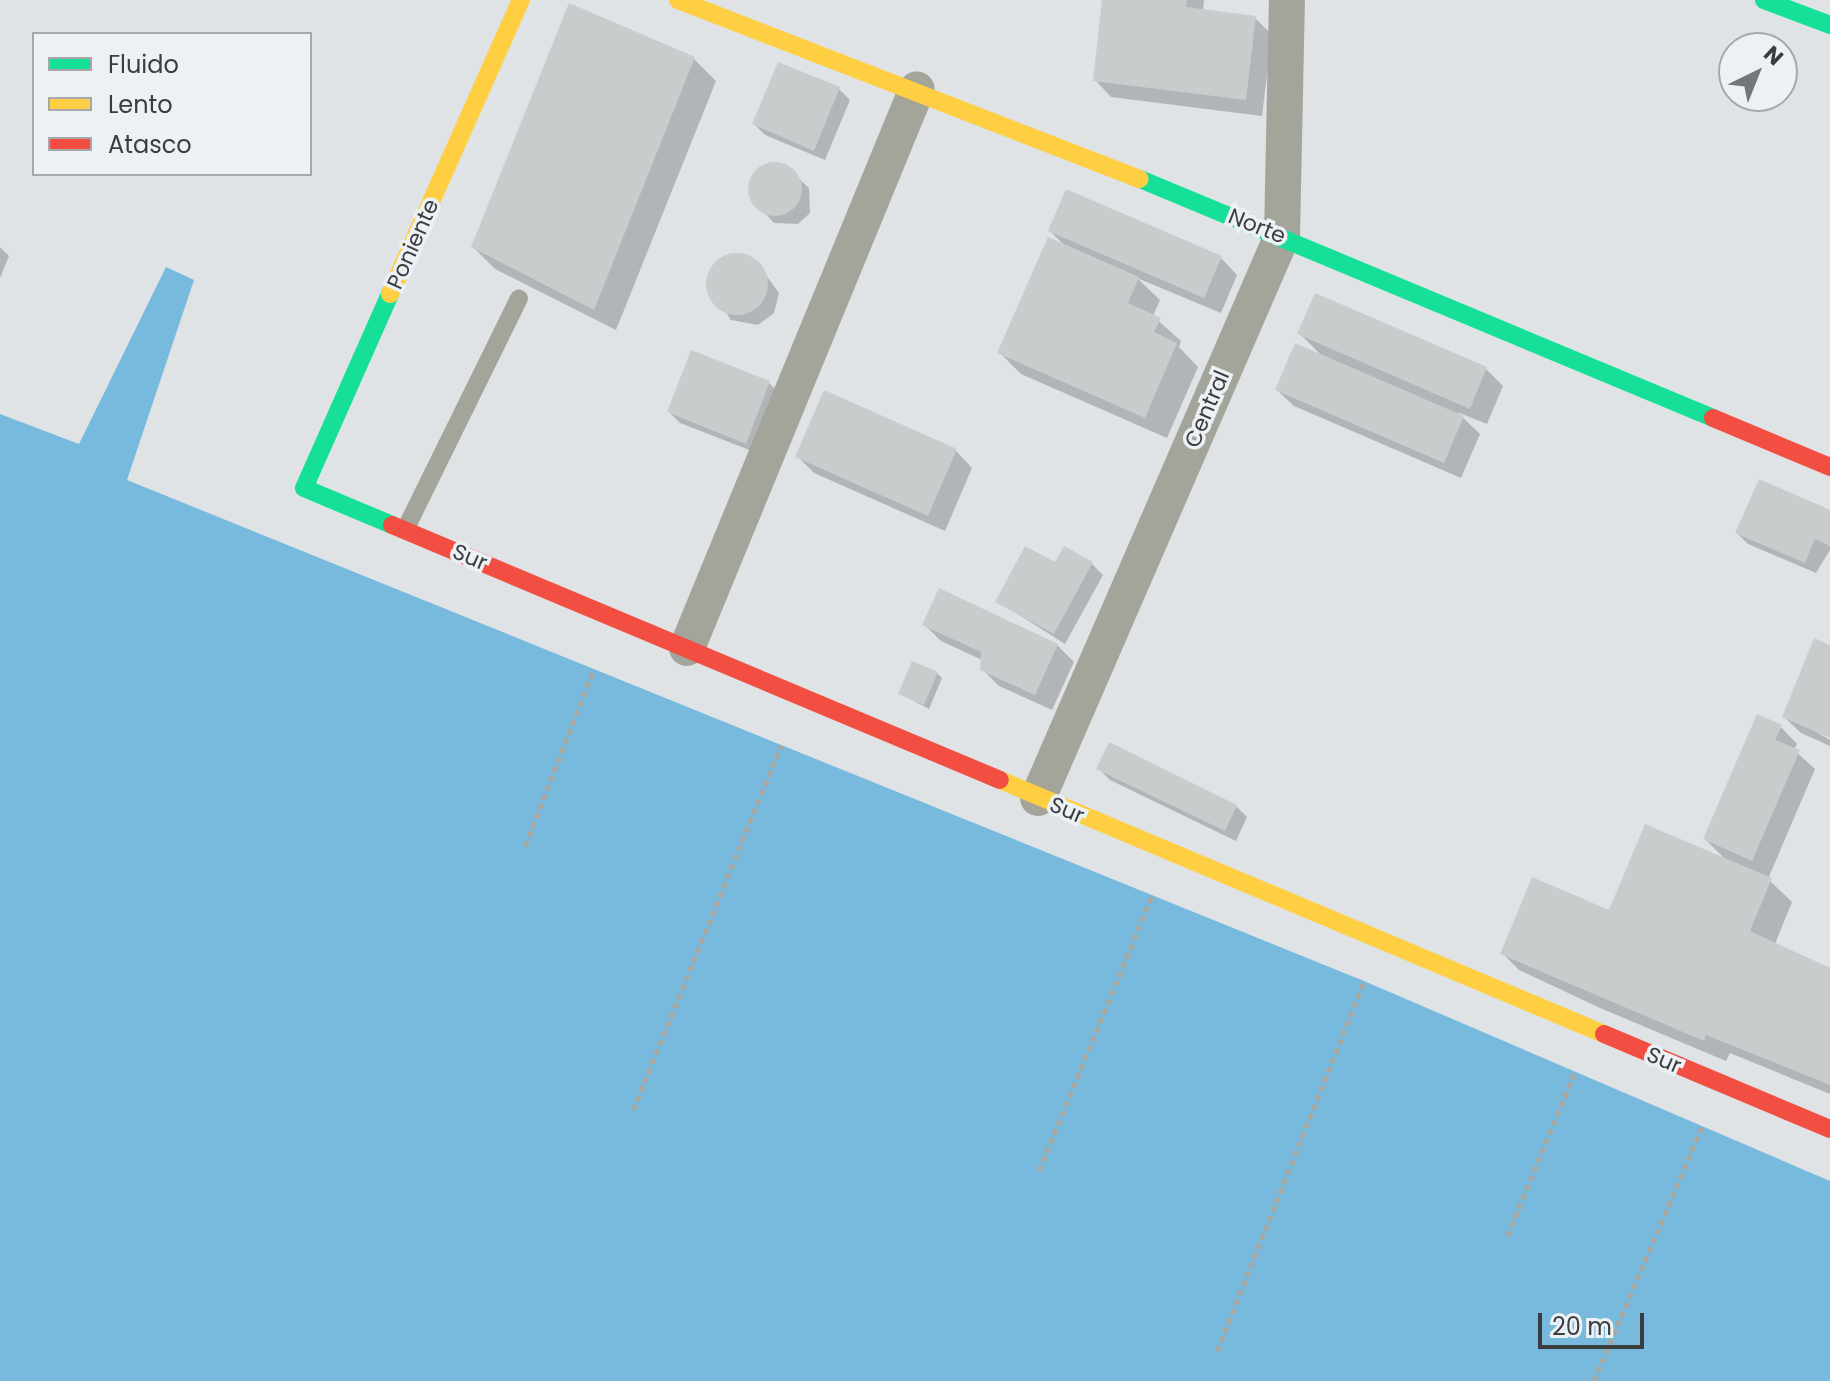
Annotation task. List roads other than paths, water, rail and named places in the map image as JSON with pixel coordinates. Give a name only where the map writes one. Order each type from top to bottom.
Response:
[{"type":"street","name":"Poniente","points":[[304,488],[521,0]]},
{"type":"street","name":"Norte","points":[[678,0],[917,89],[1282,236],[1830,467]]},
{"type":"street","name":"Central","points":[[1038,798],[1282,236],[1287,0]]},
{"type":"street","points":[[1764,0],[1830,25]]},
{"type":"street","points":[[687,648],[917,89]]},
{"type":"street","name":"Sur","points":[[304,488],[1830,1129]]},
{"type":"lane","points":[[405,530],[519,298]]},
{"type":"water","points":[[166,267],[194,280],[127,480],[1364,981],[1830,1181],[1830,1381],[0,1381],[0,414],[79,444]]}]
